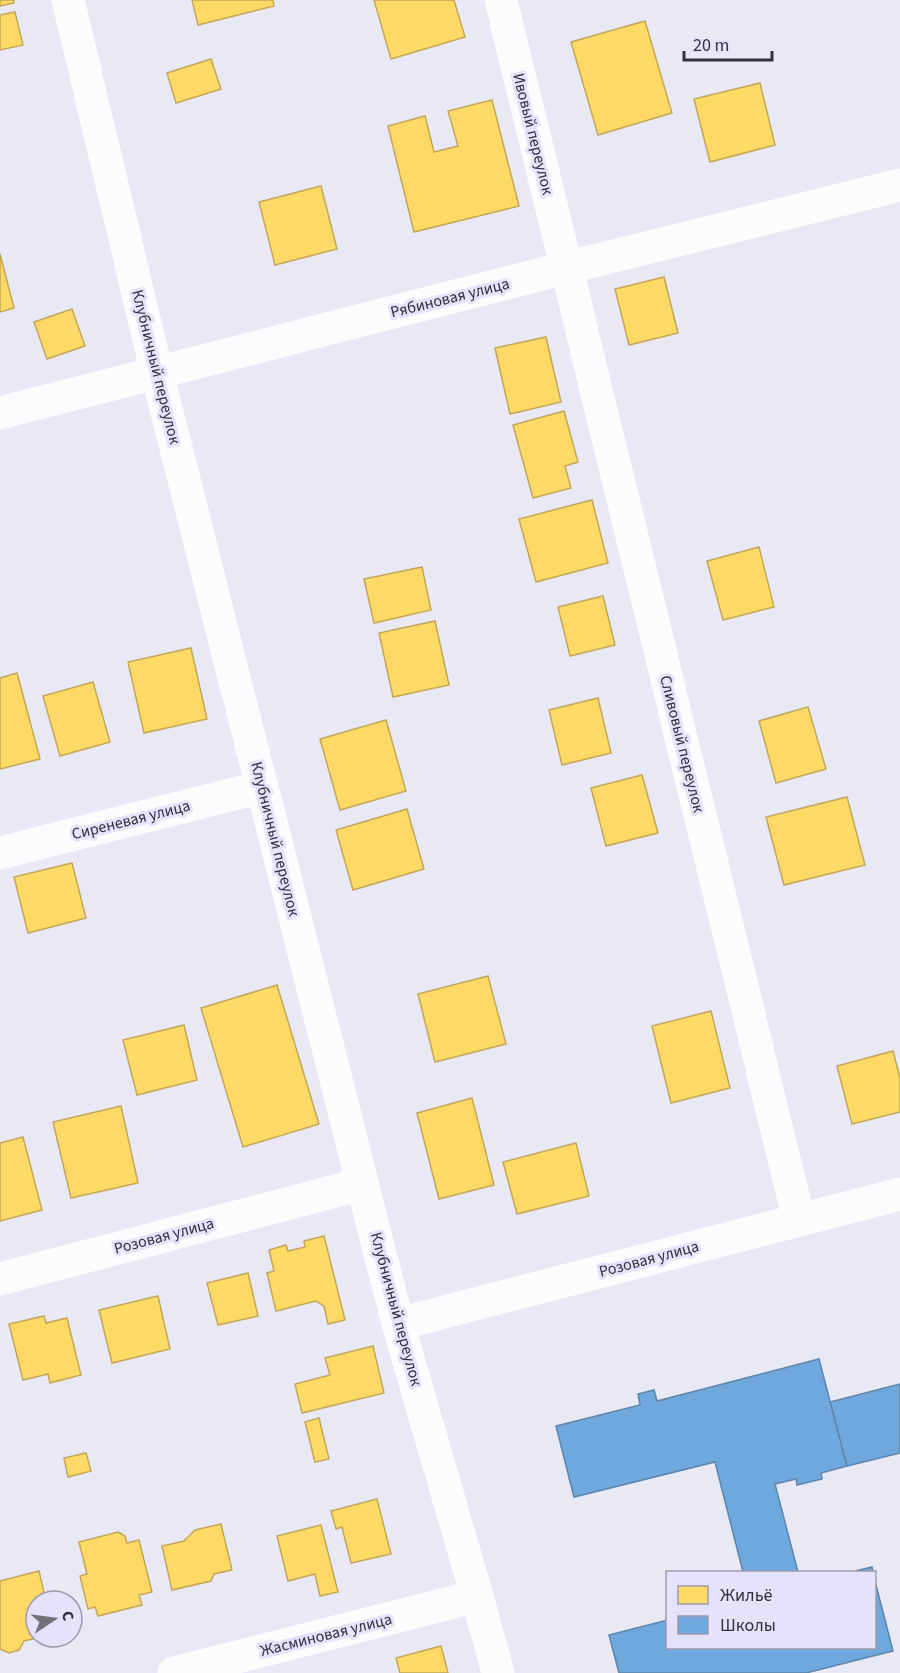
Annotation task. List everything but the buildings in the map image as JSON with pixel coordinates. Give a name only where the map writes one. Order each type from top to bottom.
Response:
[{"type":"street","name":"Клубничный переулок","points":[[68,0],[157,373],[398,1324],[498,1673]]},
{"type":"street","name":"Ивовый переулок","points":[[501,0],[565,268]]},
{"type":"street","name":"Рябиновая улица","points":[[0,413],[565,268],[900,185]]},
{"type":"street","name":"Сливовый переулок","points":[[565,268],[799,1220]]},
{"type":"street","name":"Сиреневая улица","points":[[0,853],[262,787]]},
{"type":"street","name":"Розовая улица","points":[[0,1279],[363,1184]]},
{"type":"street","name":"Розовая улица","points":[[398,1324],[900,1194]]},
{"type":"street","name":"Жасминовая улица","points":[[174,1673],[477,1596]]}]
